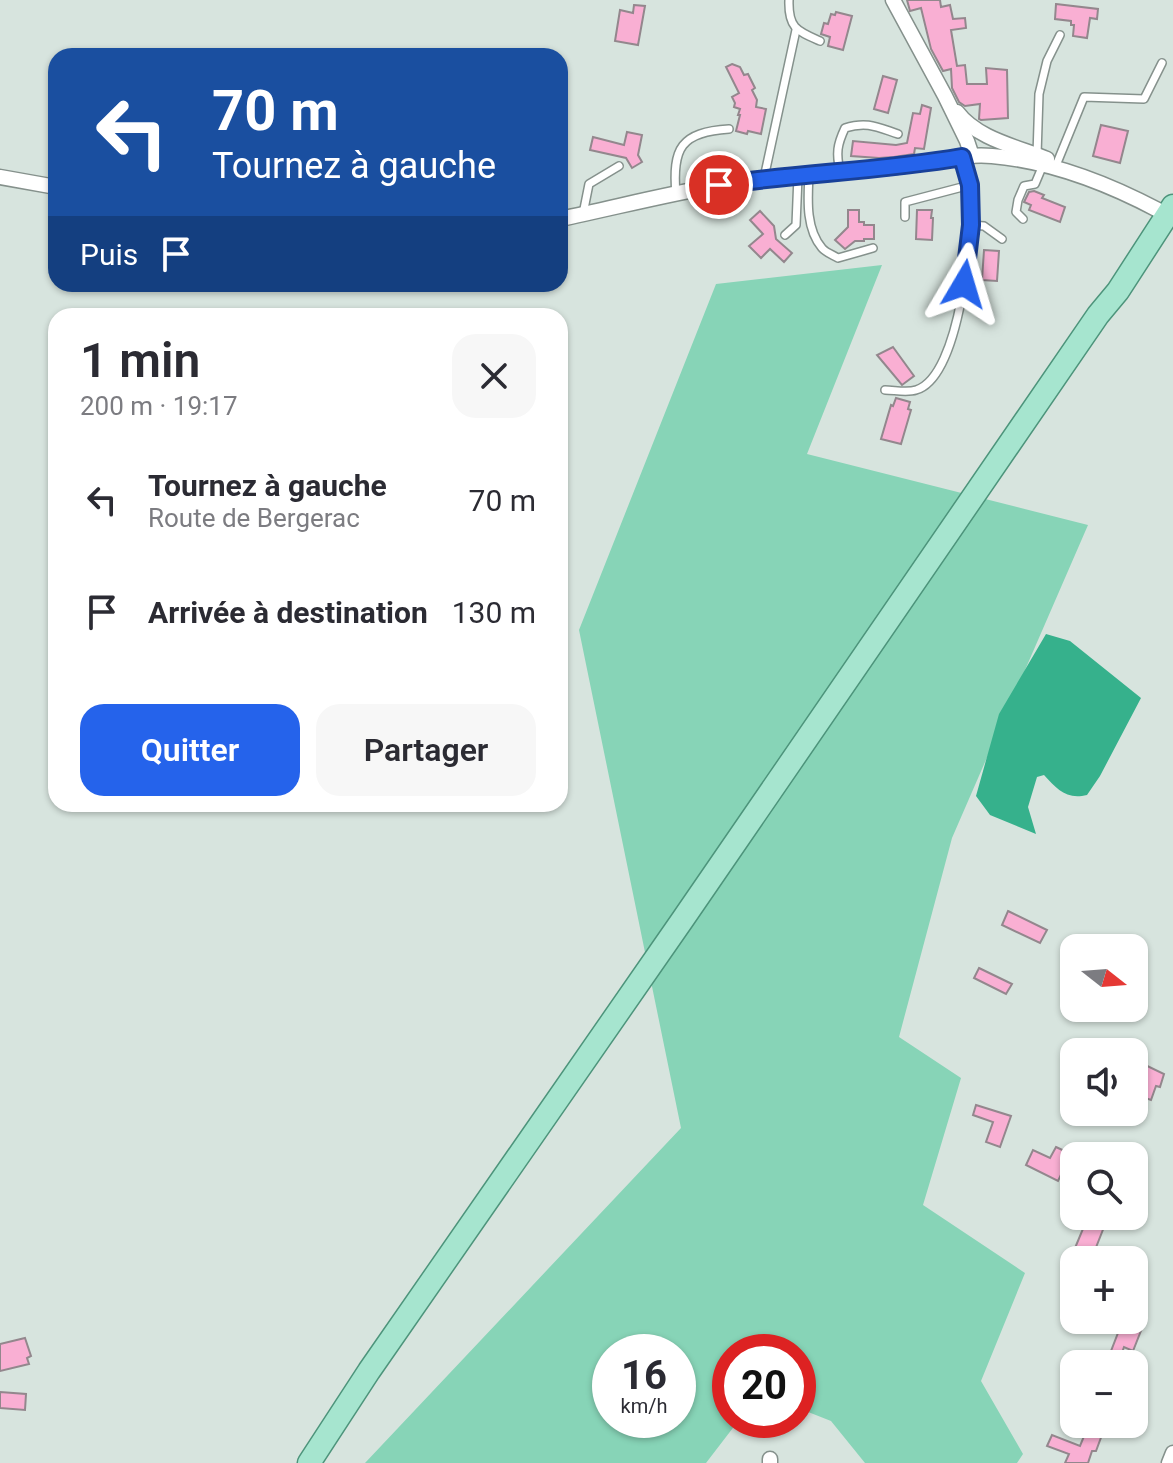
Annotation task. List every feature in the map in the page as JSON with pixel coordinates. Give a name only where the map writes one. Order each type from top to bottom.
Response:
[{"type":"main road","points":[[309,1463],[369,1371],[1098,315],[1109,286],[1168,212],[1173,186]]},
{"type":"street","points":[[893,0],[945,96],[972,156]]},
{"type":"street","points":[[945,96],[962,119],[997,140],[1168,212]]},
{"type":"street","points":[[969,124],[981,140],[972,156]]},
{"type":"street","points":[[568,217],[764,178],[924,164],[972,156],[1051,163]]},
{"type":"street","points":[[0,177],[48,186]]},
{"type":"street","points":[[1169,1463],[1173,1453]]},
{"type":"lane","points":[[764,178],[796,30],[791,20],[789,0]]},
{"type":"lane","points":[[796,30],[820,41]]},
{"type":"lane","points":[[1051,163],[1039,94],[1047,61],[1060,35]]},
{"type":"lane","points":[[1023,219],[1016,212],[1024,186],[1035,184],[1051,163],[1084,97],[1144,99],[1162,63]]},
{"type":"lane","points":[[840,172],[836,154],[845,128],[868,125],[898,134]]},
{"type":"lane","points":[[676,194],[676,157],[682,146],[707,130],[729,129]]},
{"type":"lane","points":[[885,390],[916,390],[932,378],[943,360],[960,309],[971,225],[972,156]]},
{"type":"lane","points":[[583,214],[589,184],[619,166]]},
{"type":"lane","points":[[785,235],[796,225],[803,175]]},
{"type":"lane","points":[[803,175],[814,234],[822,249],[838,258],[873,248]]},
{"type":"lane","points":[[905,217],[905,202],[970,185]]},
{"type":"lane","points":[[971,225],[984,226],[1002,239]]},
{"type":"shaded area","points":[[882,265],[807,454],[1088,525],[952,838],[899,1037],[961,1078],[923,1205],[1025,1273],[981,1381],[1023,1454],[1017,1463],[865,1463],[831,1421],[816,1415],[816,1334],[712,1334],[712,1438],[725,1438],[706,1463],[365,1463],[681,1128],[579,630],[716,284]]},
{"type":"shaded area","points":[[1046,634],[1070,641],[1141,698],[1087,795],[1068,795],[1044,775],[1037,777],[1028,807],[1036,834],[990,815],[976,796],[999,714]]},
{"type":"building","points":[[907,0],[940,0],[941,7],[950,5],[953,19],[965,18],[966,28],[951,30],[957,66],[965,65],[967,84],[987,84],[986,68],[1007,70],[1008,118],[981,120],[980,104],[965,106],[959,102],[952,88],[951,69],[943,71],[931,49],[921,8],[910,11]]},
{"type":"building","points":[[1056,4],[1098,9],[1097,19],[1090,18],[1087,38],[1073,36],[1074,25],[1071,21],[1055,19]]},
{"type":"building","points":[[634,5],[645,6],[638,45],[615,41],[620,10],[633,13]]},
{"type":"building","points":[[836,12],[852,16],[843,50],[828,46],[830,37],[821,34],[824,23],[828,24],[831,14],[835,15]]},
{"type":"building","points":[[732,64],[740,67],[744,75],[748,74],[755,88],[752,90],[757,100],[756,107],[766,109],[761,134],[736,131],[740,109],[734,107],[732,97],[739,93],[726,67]]},
{"type":"building","points":[[883,76],[897,80],[888,113],[874,109]]},
{"type":"building","points":[[922,105],[931,108],[924,149],[915,148],[914,154],[894,157],[851,156],[853,141],[896,145],[907,143],[913,113],[920,114]]},
{"type":"building","points":[[1101,125],[1128,131],[1120,163],[1093,156]]},
{"type":"building","points":[[627,132],[642,135],[638,155],[642,162],[632,168],[626,158],[590,150],[593,137],[624,145]]},
{"type":"building","points":[[1029,192],[1044,195],[1042,198],[1065,207],[1060,222],[1029,210],[1031,205],[1024,202]]},
{"type":"building","points":[[848,210],[859,210],[859,222],[874,225],[874,239],[855,241],[845,249],[835,240],[848,227]]},
{"type":"building","points":[[917,210],[932,210],[932,240],[916,239]]},
{"type":"building","points":[[760,211],[774,226],[776,239],[792,253],[784,262],[770,249],[761,258],[749,246],[763,234],[750,220]]},
{"type":"building","points":[[984,250],[999,251],[997,281],[982,280]]},
{"type":"building","points":[[893,347],[914,376],[902,385],[877,355]]},
{"type":"building","points":[[896,398],[910,402],[908,409],[911,410],[901,444],[881,439]]},
{"type":"building","points":[[1008,911],[1047,930],[1040,943],[1002,925]]},
{"type":"building","points":[[979,968],[1012,984],[1006,994],[974,978]]},
{"type":"building","points":[[1148,1066],[1164,1074],[1151,1100],[1148,1099]]},
{"type":"building","points":[[976,1105],[1011,1116],[1000,1147],[986,1142],[993,1122],[973,1115]]},
{"type":"building","points":[[1056,1147],[1060,1149],[1058,1181],[1026,1165],[1033,1150],[1050,1158]]},
{"type":"building","points":[[1082,1230],[1103,1230],[1097,1246],[1076,1246]]},
{"type":"building","points":[[1118,1334],[1140,1334],[1133,1350],[1124,1347],[1123,1350],[1111,1350]]},
{"type":"building","points":[[25,1338],[31,1356],[27,1358],[29,1364],[0,1371],[0,1344]]},
{"type":"building","points":[[0,1392],[26,1394],[25,1410],[0,1408]]},
{"type":"building","points":[[1052,1435],[1080,1446],[1083,1438],[1101,1438],[1088,1463],[1065,1463],[1069,1454],[1047,1446]]},
{"type":"route","points":[[719,185],[924,164],[962,157],[970,185],[971,225],[964,284]]}]
